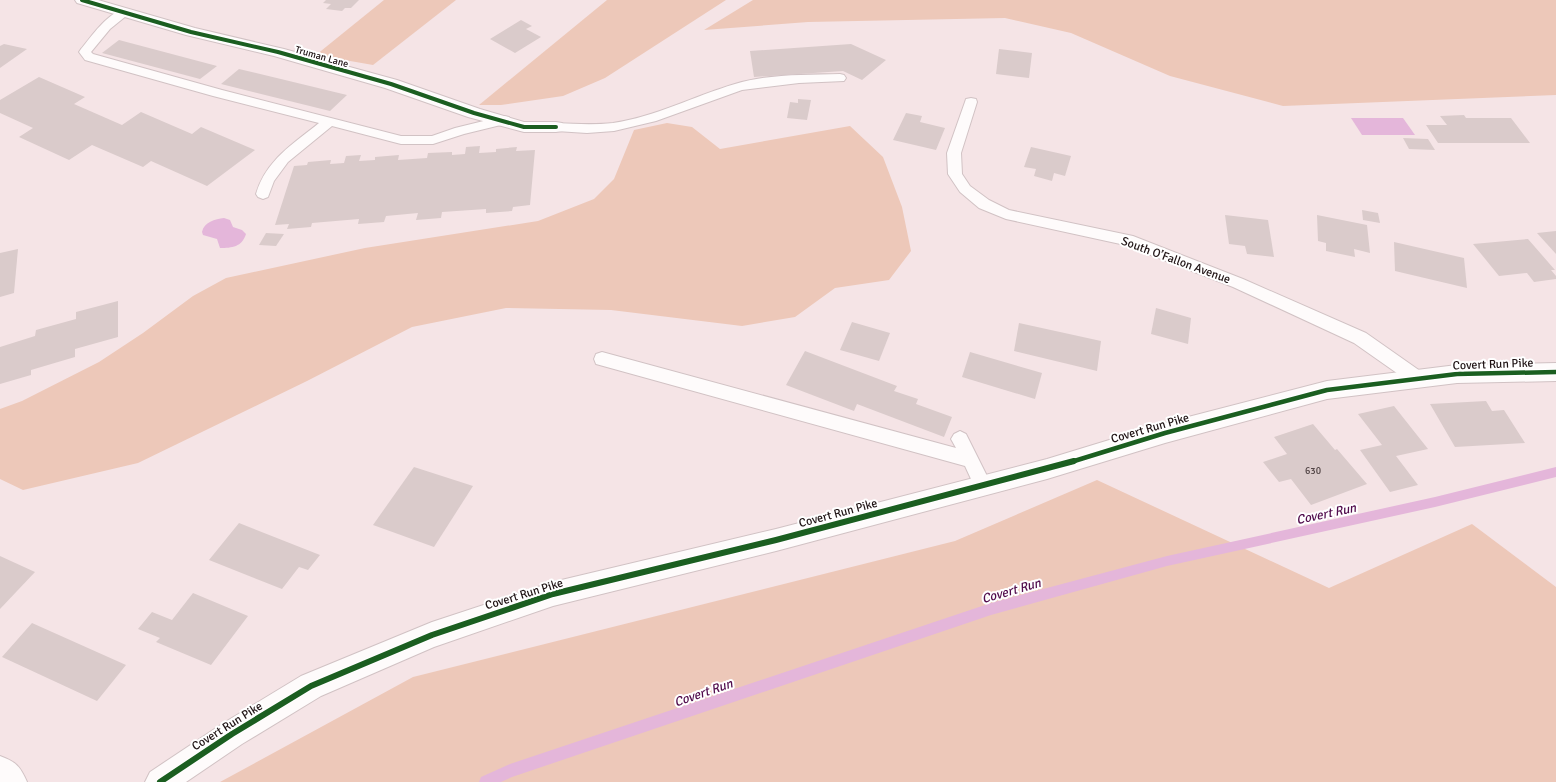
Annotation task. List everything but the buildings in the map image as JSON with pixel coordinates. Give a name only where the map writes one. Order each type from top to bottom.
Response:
[{"type":"street","name":"Truman Lane","points":[[82,0],[191,32],[278,52],[391,84],[474,113],[504,120],[524,127],[556,127]]},
{"type":"street","name":"Covert Run Pike","points":[[160,782],[232,734],[311,686],[432,635],[553,594],[769,542],[983,486],[1047,469],[1114,448],[1328,390],[1417,378],[1496,373],[1556,372]]},
{"type":"street","points":[[0,770],[9,777],[12,782]]},
{"type":"lane","points":[[125,12],[106,26],[85,52],[89,57],[401,140],[433,140],[460,131],[504,120]]},
{"type":"lane","points":[[556,127],[587,129],[614,127],[651,118],[739,87],[759,83],[791,80],[840,78]]},
{"type":"lane","name":"South O’Fallon Avenue","points":[[971,102],[954,153],[955,174],[965,189],[984,204],[1006,214],[1128,240],[1238,283],[1360,338],[1417,378]]},
{"type":"lane","points":[[263,194],[267,180],[283,159],[329,122]]},
{"type":"lane","points":[[602,359],[971,460]]},
{"type":"lane","points":[[960,439],[983,486]]},
{"type":"shaded area","points":[[384,0],[456,0],[373,65],[316,55]]},
{"type":"shaded area","points":[[607,0],[726,0],[605,78],[563,96],[501,105],[479,105]]},
{"type":"shaded area","points":[[753,0],[1556,0],[1556,95],[1283,106],[1170,76],[1071,33],[1005,18],[808,22],[704,30]]},
{"type":"shaded area","points":[[1351,118],[1403,118],[1415,135],[1362,135]]},
{"type":"shaded area","points":[[667,123],[692,127],[720,149],[850,126],[883,157],[902,207],[911,251],[889,280],[835,288],[795,317],[742,326],[611,310],[506,308],[412,327],[307,381],[138,463],[23,490],[0,479],[0,409],[22,401],[99,362],[143,333],[193,296],[226,278],[365,248],[538,221],[594,199],[614,179],[634,130]]},
{"type":"shaded area","points":[[224,218],[230,220],[233,227],[242,230],[246,234],[242,242],[236,246],[220,248],[217,239],[203,235],[203,229],[207,223]]},
{"type":"shaded area","points":[[1097,480],[1329,588],[1472,524],[1556,587],[1556,782],[220,782],[413,677],[955,541]]},
{"type":"waterway","name":"Covert Run","points":[[486,782],[510,771],[991,609],[1167,561],[1435,502],[1556,472]]},
{"type":"cycle path","points":[[82,0],[191,32],[278,52],[391,84],[474,113],[524,127],[556,127]]},
{"type":"cycle path","points":[[160,782],[232,734],[311,686],[432,635],[553,594],[776,540],[1047,469],[1165,433],[1327,390],[1457,374],[1556,372]]}]
